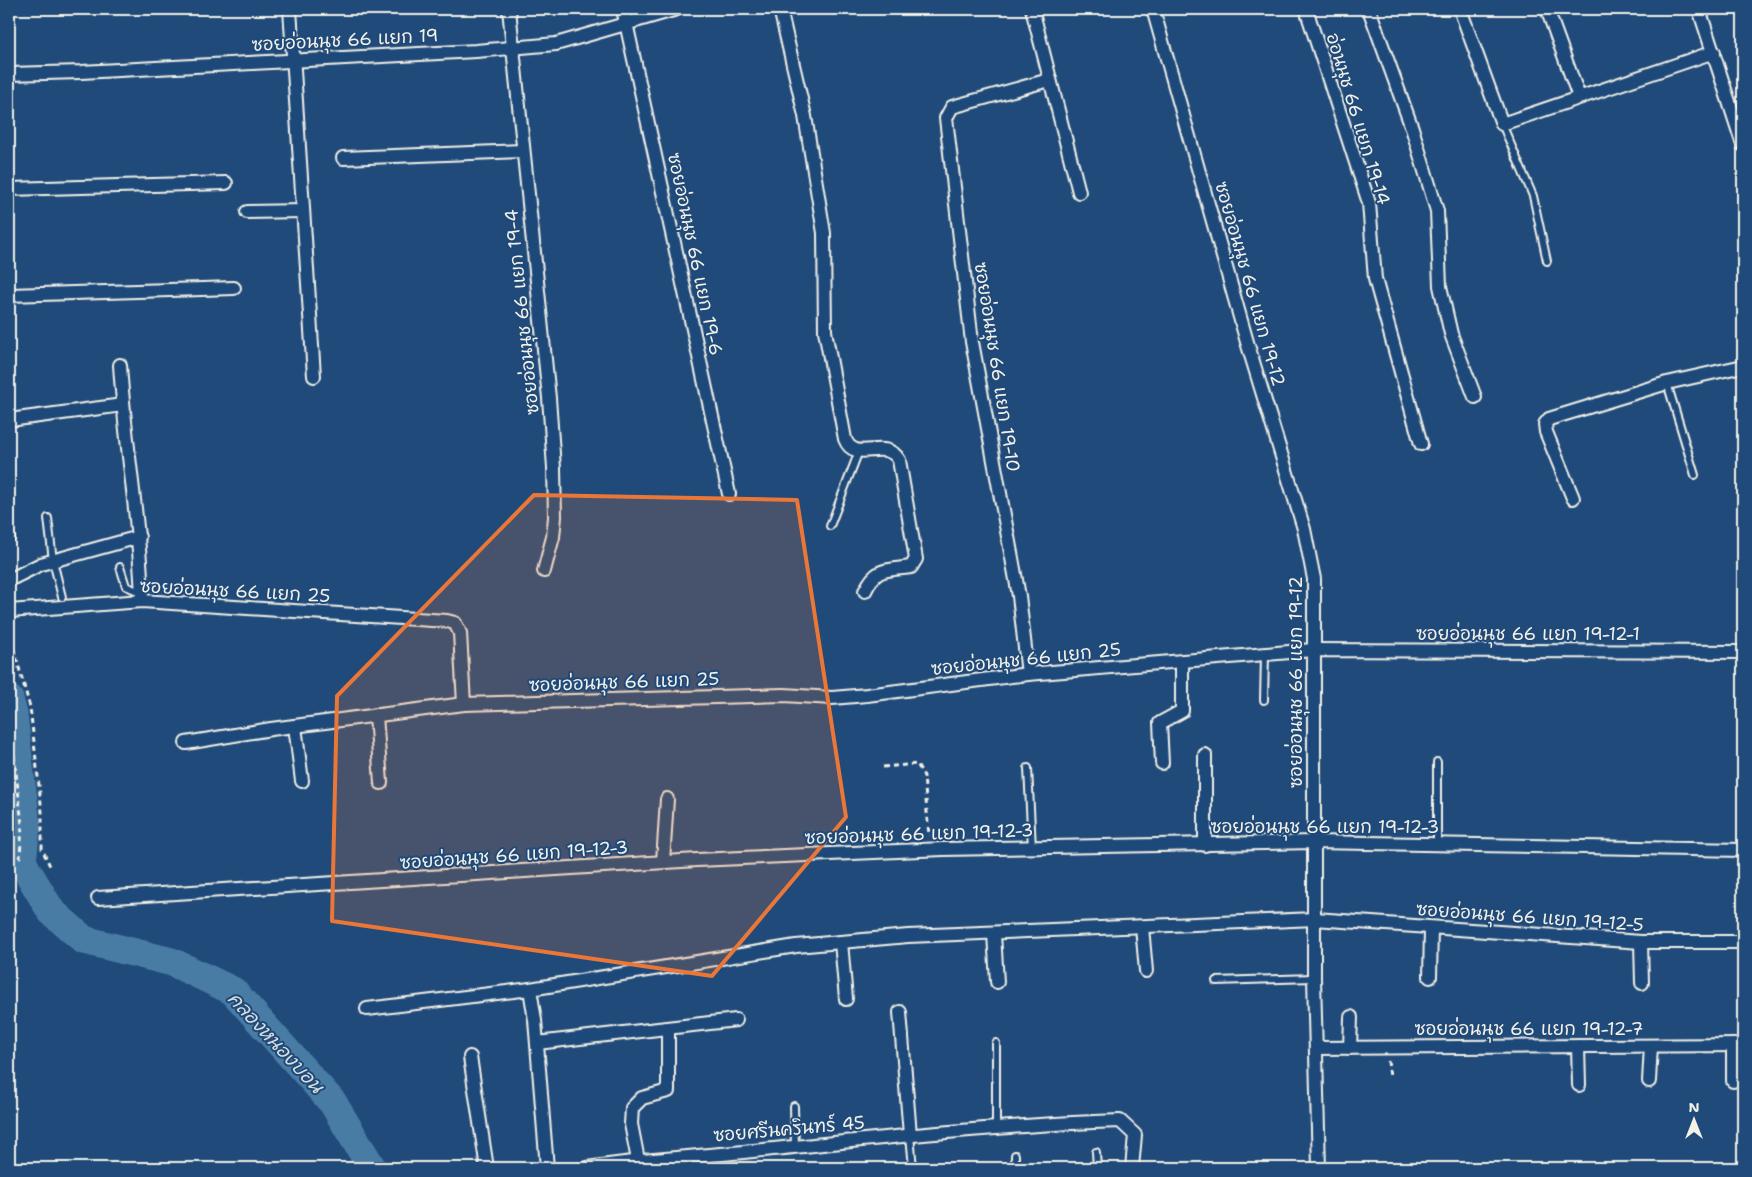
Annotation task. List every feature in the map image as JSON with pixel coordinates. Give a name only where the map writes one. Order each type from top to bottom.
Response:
[{"type":"street","points":[[290,9],[314,376]]},
{"type":"street","name":"ซอยอ่อนนุช 66 แยก 19-4","points":[[509,9],[549,398],[554,468],[555,517],[553,537],[544,571]]},
{"type":"street","name":"ซอยอ่อนนุช 66 แยก 19-6","points":[[623,9],[729,494]]},
{"type":"street","name":"ซอยอ่อนนุช 66 แยก 19","points":[[9,74],[81,72],[556,44],[626,22],[677,9]]},
{"type":"street","points":[[780,9],[805,116],[824,233],[826,331],[845,439],[847,444],[859,451],[889,449],[896,454],[899,460],[916,559],[911,567],[878,572],[871,577],[865,590]]},
{"type":"street","points":[[1032,9],[1079,192]]},
{"type":"street","name":"ซอยอ่อนนุช 66 แยก 19-12","points":[[1153,9],[1247,342],[1306,538],[1314,579],[1314,978],[1319,1168]]},
{"type":"street","name":"อ่อนนุช 66 แยก 19-14","points":[[1306,9],[1369,203],[1375,279],[1421,444]]},
{"type":"street","points":[[1369,9],[1412,128],[1438,212],[1440,286],[1451,334],[1475,397]]},
{"type":"street","points":[[1460,9],[1502,124],[1714,52]]},
{"type":"street","points":[[1547,9],[1580,97]]},
{"type":"street","points":[[1699,9],[1743,145]]},
{"type":"street","name":"ซอยอ่อนนุช 66 แยก 19-10","points":[[1028,674],[1020,596],[972,342],[946,118],[952,108],[1049,80]]},
{"type":"street","points":[[343,158],[523,151]]},
{"type":"street","points":[[9,189],[226,182]]},
{"type":"street","points":[[247,212],[302,211]]},
{"type":"street","points":[[9,295],[234,288]]},
{"type":"street","points":[[120,365],[122,405],[139,537],[142,597]]},
{"type":"street","points":[[1573,498],[1546,432],[1545,424],[1549,419],[1667,383],[1743,366]]},
{"type":"street","points":[[9,420],[122,405]]},
{"type":"street","points":[[9,580],[53,560],[139,537]]},
{"type":"street","name":"ซอยอ่อนนุช 66 แยก 25","points":[[9,611],[142,597],[455,623],[460,632],[464,704],[784,694],[832,698],[1028,674],[1313,650]]},
{"type":"street","name":"ซอยอ่อนนุช 66 แยก 19-12-1","points":[[1313,650],[1743,652]]},
{"type":"street","points":[[1162,763],[1160,723],[1182,711],[1182,662]]},
{"type":"street","points":[[186,743],[295,726],[464,704]]},
{"type":"street","points":[[376,715],[382,783]]},
{"type":"street","points":[[295,726],[302,781]]},
{"type":"street","points":[[1205,754],[1205,845]]},
{"type":"street","points":[[663,862],[667,799]]},
{"type":"street","name":"ซอยอ่อนนุช 66 แยก 19-12-3","points":[[98,898],[663,862],[930,849],[1314,842],[1743,850]]},
{"type":"street","name":"ซอยอ่อนนุช 66 แยก 19-12-5","points":[[368,1009],[530,989],[796,946],[908,936],[994,934],[1315,919],[1431,929],[1641,942],[1743,942]]},
{"type":"street","points":[[1142,927],[1146,971]]},
{"type":"street","points":[[1430,977],[1431,929]]},
{"type":"street","points":[[994,934],[997,982]]},
{"type":"street","points":[[841,942],[846,999]]},
{"type":"street","points":[[1641,942],[1642,983]]},
{"type":"street","points":[[530,989],[537,1043],[547,1168]]},
{"type":"street","points":[[900,1012],[910,1135]]},
{"type":"street","points":[[1350,1048],[1351,1017]]},
{"type":"street","points":[[537,1043],[736,1020]]},
{"type":"street","points":[[638,1160],[630,1124],[632,1108],[642,1098],[668,1091],[668,1028]]},
{"type":"street","points":[[1733,1081],[1738,1045]]},
{"type":"street","name":"ซอยอ่อนนุช 66 แยก 19-12-7","points":[[1316,1048],[1738,1045]]},
{"type":"street","points":[[1578,1046],[1579,1085]]},
{"type":"street","points":[[1649,1081],[1651,1046]]},
{"type":"street","points":[[470,1057],[487,1168]]},
{"type":"street","name":"ซอยศรีนครินทร์ 45","points":[[587,1168],[638,1160],[910,1135],[1120,1121],[1135,1135],[1132,1168]]},
{"type":"lane","points":[[1502,124],[1533,196],[1547,261]]},
{"type":"lane","points":[[1667,383],[1695,474]]},
{"type":"lane","points":[[830,526],[859,451]]},
{"type":"lane","points":[[48,518],[53,560],[62,597]]},
{"type":"lane","points":[[120,567],[126,586],[142,597]]},
{"type":"lane","points":[[1264,700],[1265,654]]},
{"type":"lane","points":[[1437,762],[1437,844]]},
{"type":"lane","points":[[1028,768],[1032,848]]},
{"type":"lane","points":[[1216,981],[1314,978]]},
{"type":"lane","points":[[996,1043],[996,1129]]},
{"type":"lane","points":[[794,1106],[795,1147]]},
{"type":"lane","points":[[910,1135],[913,1168]]},
{"type":"lane","points":[[1096,1152],[1097,1168]]},
{"type":"lane","points":[[1015,1155],[1015,1168]]},
{"type":"path","points":[[9,632],[30,707],[42,812],[42,849],[51,868]]},
{"type":"path","points":[[9,710],[22,825],[20,857],[9,852]]},
{"type":"path","points":[[883,767],[917,764],[924,776],[930,849]]},
{"type":"highlighted area","points":[[534,495],[797,500],[846,817],[712,976],[332,921],[337,696]]},
{"type":"waterway","name":"คลองหนองบอน","points":[[9,699],[13,714],[26,826],[22,862],[51,911],[84,940],[172,962],[233,991],[333,1103],[372,1168]]},
{"type":"waterway","points":[[9,855],[22,862]]}]
